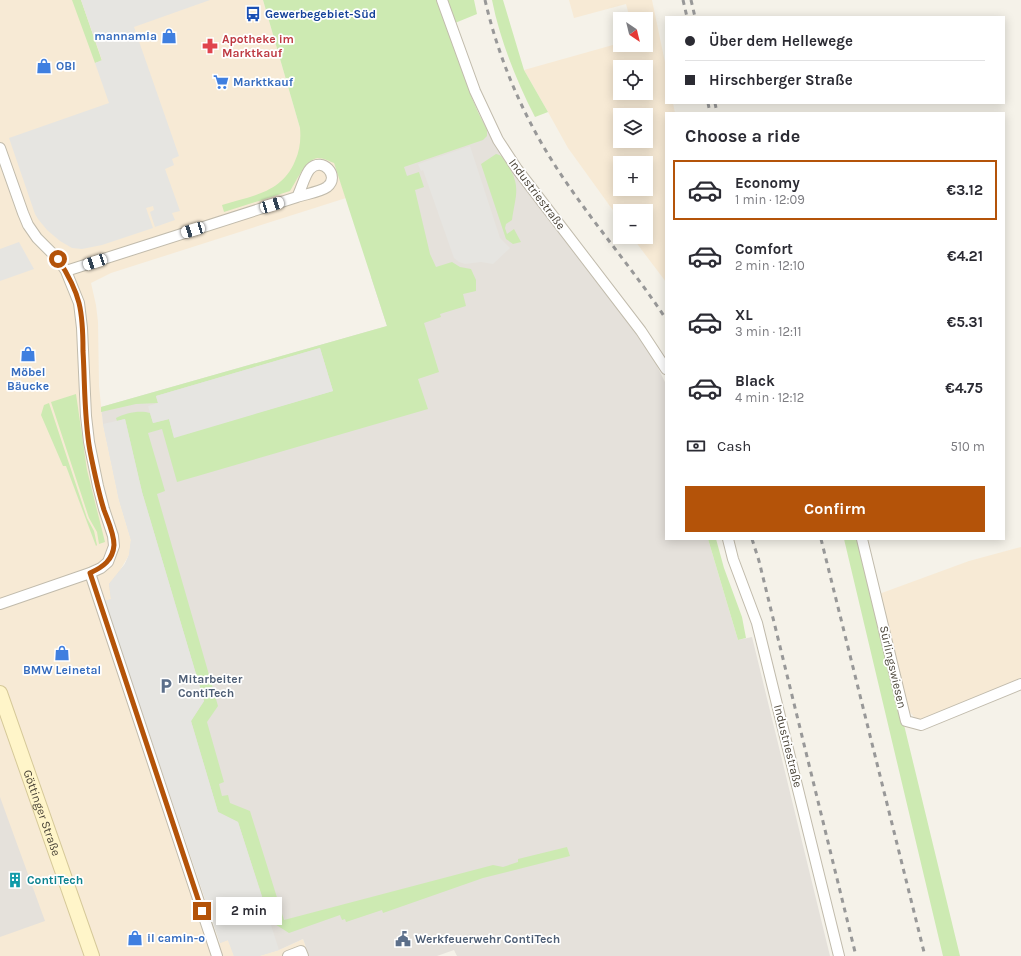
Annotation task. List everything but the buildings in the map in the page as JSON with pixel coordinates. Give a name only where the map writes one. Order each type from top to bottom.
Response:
[{"type":"main road","name":"Göttinger Straße","points":[[0,693],[92,956]]},
{"type":"street","name":"Industriestraße","points":[[442,0],[474,91],[498,140],[517,169],[641,331],[665,367]]},
{"type":"street","points":[[0,148],[23,214],[37,238],[58,259],[66,271],[81,312],[86,416],[89,442],[98,486],[113,536],[114,546],[108,562],[101,568],[0,604]]},
{"type":"street","points":[[66,271],[298,197]]},
{"type":"street","name":"Industriestraße","points":[[728,540],[733,559],[757,623],[839,956]]},
{"type":"street","name":"Sürlingswiesen","points":[[862,540],[906,721],[921,725],[1021,684]]},
{"type":"street","points":[[90,573],[218,956]]},
{"type":"street","points":[[288,956],[301,951],[302,956]]},
{"type":"shaded area","points":[[0,0],[263,0],[300,128],[334,163],[346,198],[111,273],[91,283],[98,322],[99,386],[103,424],[119,500],[131,540],[129,555],[119,572],[111,599],[105,601],[219,943],[228,940],[234,956],[0,956]]},
{"type":"shaded area","points":[[81,0],[210,0],[134,27],[179,156],[172,159],[174,165],[165,169],[180,211],[172,213],[175,220],[155,227],[150,212],[154,210],[153,206],[146,208],[153,228],[102,245],[82,249],[72,248],[60,241],[47,230],[38,219],[9,138],[109,103],[95,63],[102,60]]},
{"type":"shaded area","points":[[569,0],[652,0],[665,62],[665,104],[673,104],[675,112],[665,112],[665,281],[637,244],[653,244],[653,204],[613,204],[613,210],[568,148],[524,70],[613,45],[613,52],[653,52],[653,12],[628,12],[626,4],[574,18]]},
{"type":"shaded area","points":[[477,112],[514,174],[642,342],[656,364],[665,382],[665,540],[708,540],[738,640],[752,637],[830,956],[457,956],[454,950],[437,956],[309,956],[303,939],[279,950],[259,956],[234,956],[228,940],[220,943],[105,601],[111,599],[109,584],[125,564],[129,555],[131,540],[119,500],[103,424],[101,407],[387,326],[371,277],[374,156]]},
{"type":"shaded area","points":[[470,146],[500,238],[510,248],[493,264],[481,262],[465,264],[454,258],[423,170],[421,171],[418,164]]},
{"type":"shaded area","points":[[19,242],[34,269],[0,281],[0,249]]},
{"type":"shaded area","points":[[320,348],[333,391],[174,438],[169,419],[153,423],[148,406],[158,403],[156,396]]},
{"type":"shaded area","name":"Mitarbeiter ContiTech","points":[[125,419],[142,492],[204,701],[191,721],[218,812],[238,822],[279,950],[259,956],[234,956],[228,940],[220,943],[105,601],[111,599],[109,584],[125,564],[129,555],[131,540],[119,500],[103,424]]},
{"type":"shaded area","points":[[1021,547],[1021,678],[922,719],[915,718],[909,711],[879,594],[969,561]]},
{"type":"shaded area","name":"ContiTech","points":[[0,797],[45,921],[0,937]]},
{"type":"shaded area","points":[[303,939],[309,956],[259,956],[279,950]]},
{"type":"green space","points":[[72,0],[81,0],[102,61],[95,63]]},
{"type":"green space","points":[[263,0],[437,0],[472,98],[487,130],[487,136],[483,140],[404,167],[407,176],[419,172],[424,187],[415,190],[430,254],[436,267],[452,262],[460,267],[471,269],[476,280],[476,291],[463,294],[466,306],[440,314],[441,317],[424,323],[439,372],[418,379],[428,409],[177,482],[162,429],[148,433],[165,491],[157,494],[218,706],[207,722],[224,782],[219,784],[222,796],[228,795],[230,803],[250,811],[284,920],[493,865],[503,867],[518,862],[518,859],[567,847],[570,856],[483,878],[383,913],[382,910],[346,922],[345,919],[342,920],[340,915],[289,933],[270,921],[238,822],[218,812],[191,721],[204,701],[142,492],[125,419],[117,421],[116,418],[128,413],[142,412],[150,413],[153,423],[169,419],[174,437],[333,391],[320,348],[156,396],[158,403],[136,404],[101,412],[101,407],[387,326],[334,163],[320,158],[314,159],[305,167],[290,191],[224,212],[222,205],[254,196],[274,187],[289,172],[297,157],[299,149],[300,128]]},
{"type":"green space","points":[[447,0],[474,0],[477,14],[455,23]]},
{"type":"green space","points":[[492,0],[503,0],[524,70],[548,112],[535,117],[521,89],[499,30]]},
{"type":"green space","points":[[496,154],[505,160],[515,179],[516,198],[512,220],[506,224],[505,228],[507,234],[514,229],[521,242],[513,244],[506,239],[481,164]]},
{"type":"green space","points":[[76,394],[87,470],[105,542],[99,544],[97,532],[89,518],[51,402]]},
{"type":"green space","points":[[49,403],[87,518],[94,531],[96,546],[66,466],[63,466],[41,415],[44,405]]},
{"type":"green space","points":[[708,540],[716,540],[724,568],[742,617],[746,638],[738,640]]},
{"type":"green space","points":[[844,540],[859,540],[960,956],[943,956]]},
{"type":"railway","points":[[485,0],[491,24],[507,72],[539,140],[578,199],[642,284],[665,318]]},
{"type":"railway","points":[[683,0],[687,16]]},
{"type":"railway","points":[[691,0],[695,16]]},
{"type":"railway","points":[[708,104],[710,112]]},
{"type":"railway","points":[[715,104],[717,112]]},
{"type":"railway","points":[[752,540],[759,561],[856,956]]},
{"type":"railway","points":[[821,540],[925,956]]},
{"type":"place","name":"Gewerbegebiet-Süd","points":[[253,14]]},
{"type":"place","name":"mannamia","points":[[169,36]]},
{"type":"place","name":"Apotheke im Marktkauf","points":[[210,46]]},
{"type":"place","name":"OBI","points":[[44,66]]},
{"type":"place","name":"Marktkauf","points":[[221,82]]},
{"type":"place","name":"Möbel Bäucke","points":[[28,354]]},
{"type":"place","name":"BMW Leinetal","points":[[62,653]]},
{"type":"place","name":"Mitarbeiter ContiTech","points":[[166,686]]},
{"type":"place","name":"ContiTech","points":[[15,880]]},
{"type":"place","name":"il camin-o","points":[[135,938]]},
{"type":"place","name":"Werkfeuerwehr ContiTech","points":[[403,939]]},
{"type":"route","points":[[58,259],[66,271],[74,288],[81,312],[86,416],[89,442],[98,486],[113,536],[114,546],[108,562],[101,568],[90,573],[202,911]]}]
